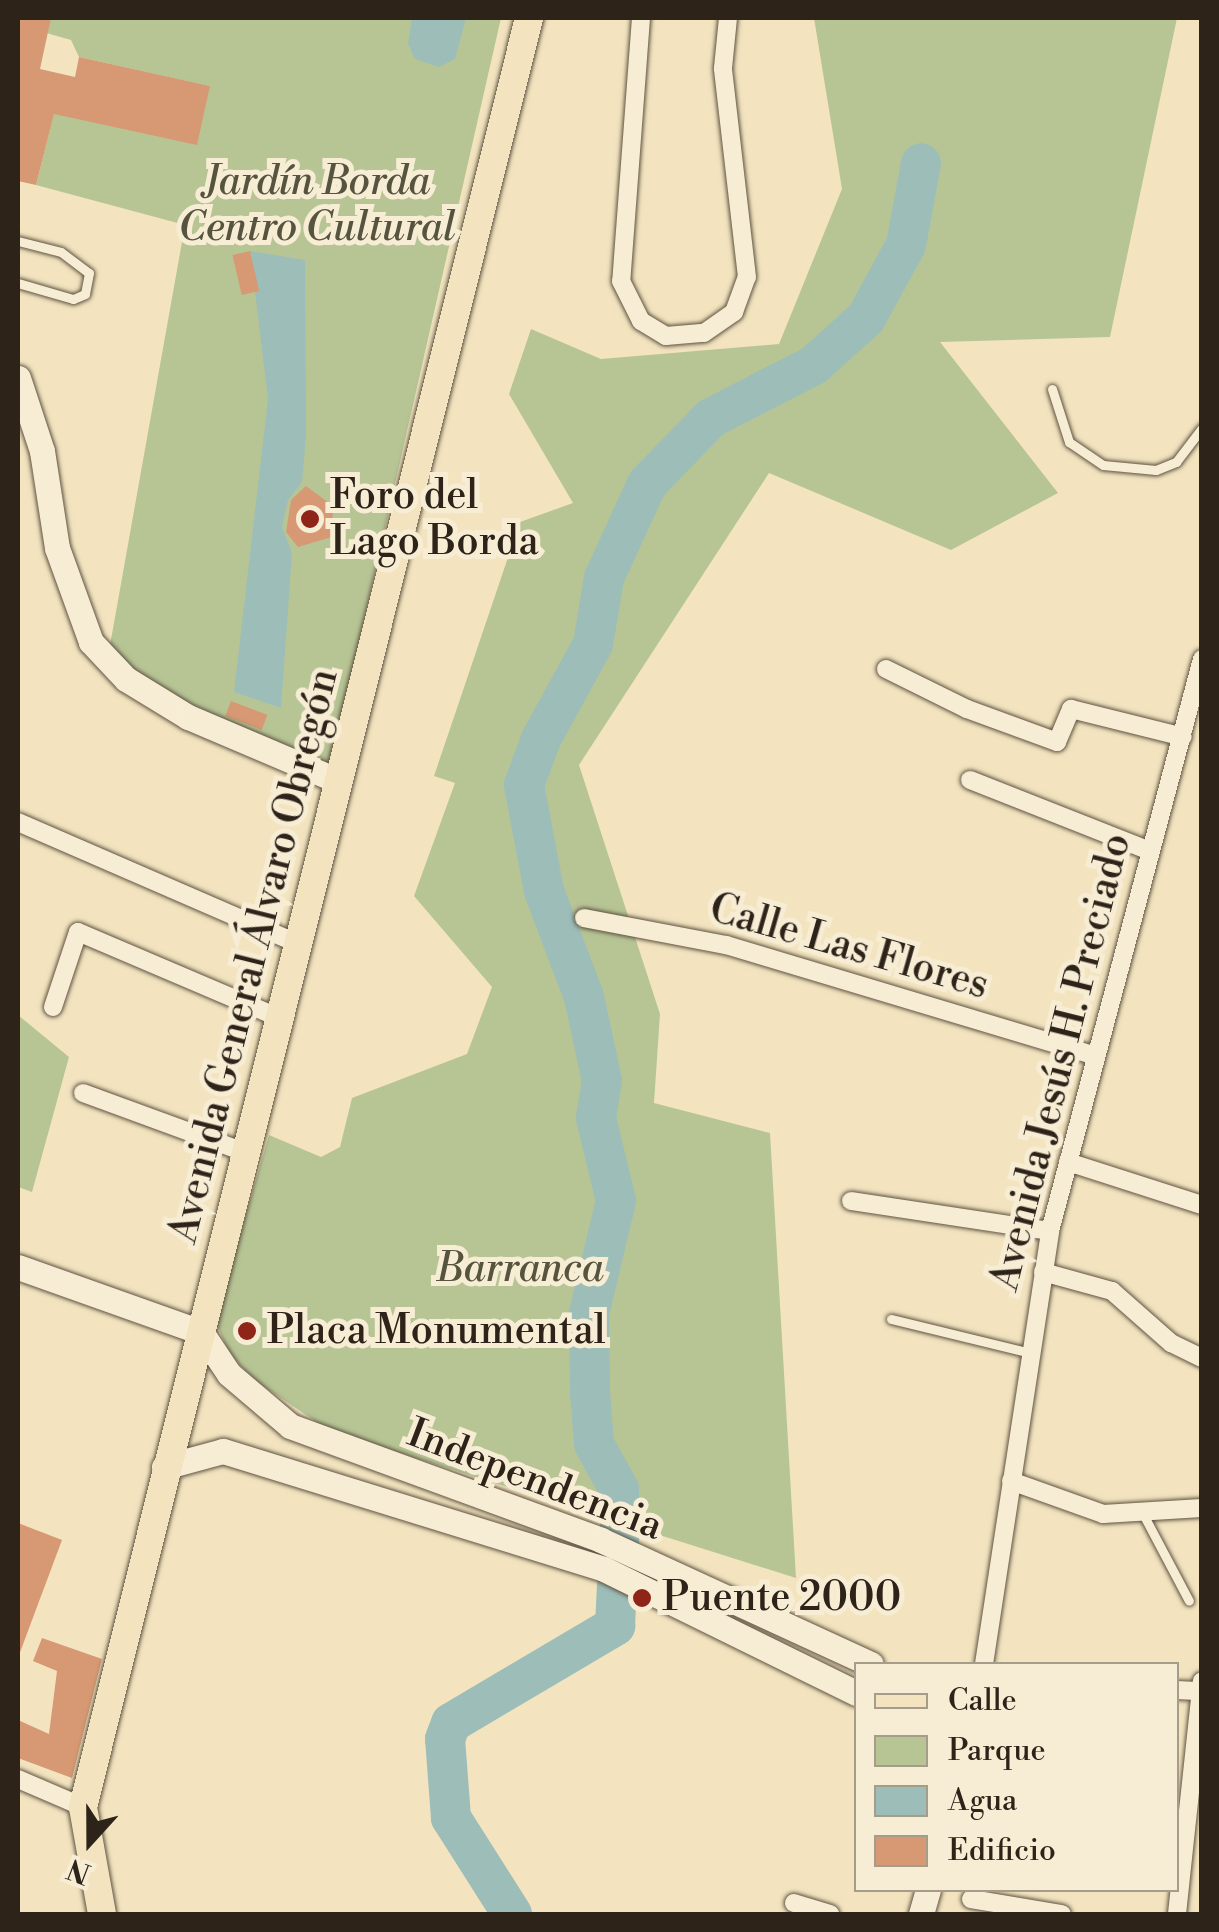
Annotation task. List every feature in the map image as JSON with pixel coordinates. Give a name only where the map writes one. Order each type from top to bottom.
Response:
[{"type":"main road","name":"Avenida General Álvaro Obregón","points":[[102,1914],[83,1807],[164,1466],[247,1153],[529,18]]},
{"type":"street","points":[[641,18],[621,281],[640,321],[666,336],[704,334],[734,312],[747,277],[723,68],[728,18]]},
{"type":"street","points":[[18,378],[34,420],[58,548],[92,642],[126,679],[188,717],[339,781]]},
{"type":"street","name":"Avenida Jesús H. Preciado","points":[[984,1662],[1050,1230],[1092,1055],[1183,738],[1202,658]]},
{"type":"street","points":[[886,669],[966,709],[1057,742],[1071,709],[1183,738]]},
{"type":"street","points":[[970,780],[1150,851]]},
{"type":"street","points":[[18,822],[299,944]]},
{"type":"street","name":"Calle Las Flores","points":[[584,918],[726,945],[1092,1055]]},
{"type":"street","points":[[53,1007],[78,932],[280,1018]]},
{"type":"street","points":[[82,1093],[247,1153]]},
{"type":"street","points":[[1068,1162],[1202,1205]]},
{"type":"street","points":[[851,1200],[1050,1230]]},
{"type":"street","points":[[18,1267],[201,1332]]},
{"type":"street","points":[[1043,1272],[1112,1290],[1171,1342],[1202,1358]]},
{"type":"street","name":"Independencia","points":[[201,1332],[229,1374],[278,1417],[389,1464],[600,1540],[867,1662]]},
{"type":"street","name":"Independencia","points":[[164,1466],[223,1451],[377,1495],[604,1569],[854,1692]]},
{"type":"street","points":[[1012,1481],[1073,1508],[1143,1514],[1202,1508]]},
{"type":"street","points":[[1178,1914],[1199,1686]]},
{"type":"street","points":[[18,1779],[83,1807]]},
{"type":"street","points":[[971,1900],[1062,1914]]},
{"type":"street","points":[[794,1903],[830,1914]]},
{"type":"lane","points":[[18,241],[61,252],[89,272],[85,294],[73,299],[18,283]]},
{"type":"lane","points":[[1052,389],[1068,442],[1103,464],[1156,470],[1176,462],[1202,428]]},
{"type":"lane","points":[[891,1319],[1031,1354]]},
{"type":"lane","points":[[1143,1514],[1189,1600]]},
{"type":"green space","name":"Jardín Borda Centro Cultural","points":[[18,18],[501,18],[329,774],[126,674],[109,651],[185,225],[36,185],[54,113],[209,86],[79,57],[71,40],[18,25]]},
{"type":"green space","name":"Barranca","points":[[814,18],[1177,18],[1110,337],[940,342],[1058,493],[951,550],[769,473],[579,765],[660,1014],[654,1103],[770,1133],[796,1578],[330,1431],[253,1379],[230,1354],[215,1321],[269,1135],[321,1157],[340,1147],[352,1098],[467,1054],[492,987],[414,896],[455,783],[434,776],[520,522],[573,503],[509,394],[531,329],[601,359],[779,344],[842,189]]},
{"type":"green space","points":[[18,1015],[69,1057],[32,1192],[18,1187]]},
{"type":"water","points":[[412,18],[466,18],[455,59],[439,67],[415,59],[408,44]]},
{"type":"water","points":[[250,251],[305,260],[306,435],[302,482],[288,500],[282,527],[292,553],[281,708],[234,692],[268,399]]},
{"type":"building","points":[[18,18],[51,18],[40,69],[75,77],[79,57],[210,86],[197,145],[54,114],[36,185],[18,181]]},
{"type":"building","points":[[250,251],[259,291],[242,295],[232,255]]},
{"type":"building","name":"Foro del Lago Borda","points":[[306,486],[333,506],[332,537],[298,547],[286,532],[291,500]]},
{"type":"building","points":[[231,701],[267,715],[262,730],[225,716]]},
{"type":"building","points":[[18,1523],[62,1540],[19,1655],[18,1654]]},
{"type":"building","points":[[42,1638],[102,1659],[72,1778],[18,1758],[18,1720],[49,1734],[57,1671],[33,1661]]},
{"type":"waterway","points":[[512,1914],[451,1818],[445,1739],[451,1723],[615,1626],[620,1523],[619,1489],[594,1444],[590,1392],[589,1314],[616,1201],[596,1118],[602,1081],[584,997],[544,891],[524,785],[541,739],[593,644],[604,578],[647,484],[711,418],[814,365],[866,318],[906,245],[921,163]]},
{"type":"place","name":"Foro del Lago Borda","points":[[310,519]]},
{"type":"place","name":"Placa Monumental","points":[[247,1331]]},
{"type":"place","name":"Puente 2000","points":[[642,1598]]}]
